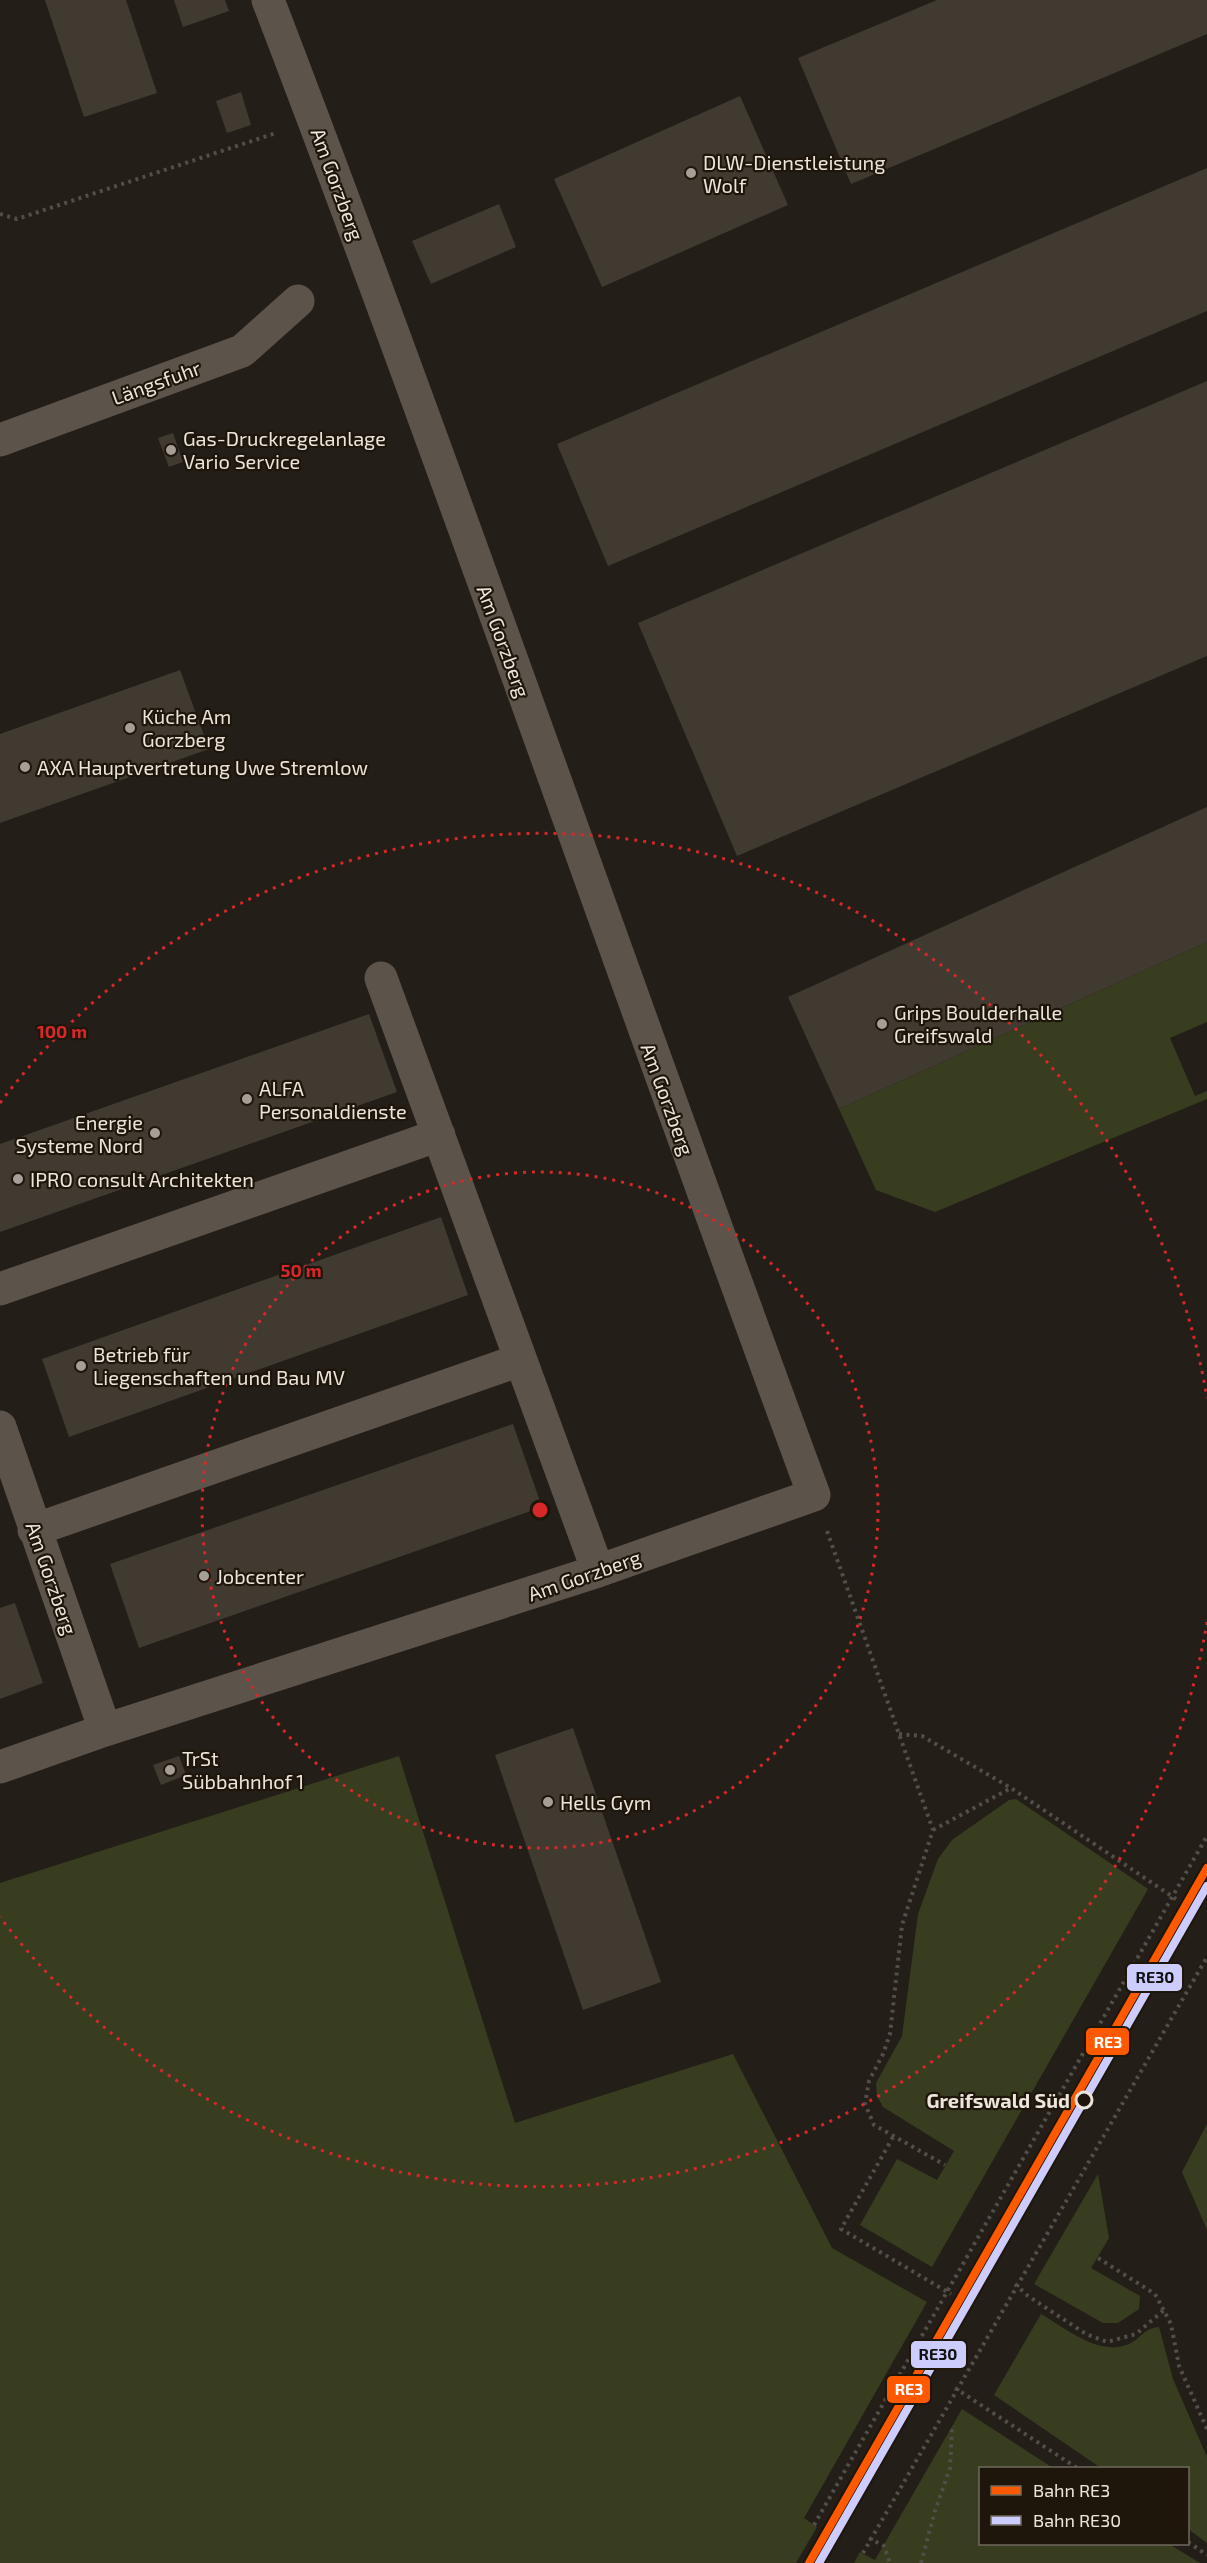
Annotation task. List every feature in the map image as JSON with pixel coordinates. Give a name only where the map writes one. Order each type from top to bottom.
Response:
[{"type":"street","name":"Am Gorzberg","points":[[0,1767],[105,1730],[598,1571],[814,1496],[669,1103],[432,440],[268,0]]},
{"type":"street","name":"Längsfuhr","points":[[0,440],[242,351],[298,301]]},
{"type":"street","points":[[381,978],[598,1571]]},
{"type":"street","points":[[0,1289],[438,1135]]},
{"type":"street","points":[[34,1530],[520,1360]]},
{"type":"street","name":"Am Gorzberg","points":[[0,1427],[105,1730]]},
{"type":"path","points":[[0,214],[17,219],[314,119]]},
{"type":"path","points":[[814,1496],[933,1830],[902,1925],[890,2034],[865,2092],[868,2116],[874,2125],[945,2165]]},
{"type":"path","points":[[899,1734],[922,1736],[1011,1788],[1174,1898]]},
{"type":"path","points":[[933,1830],[1011,1788]]},
{"type":"path","points":[[814,2525],[949,2293],[1207,1836]]},
{"type":"path","points":[[863,2553],[1207,1957]]},
{"type":"path","points":[[893,2137],[841,2229],[949,2293]]},
{"type":"path","points":[[1098,2258],[1155,2294],[1171,2324],[1179,2366],[1207,2429]]},
{"type":"path","points":[[1016,2285],[1028,2296],[1086,2334],[1107,2342],[1136,2334],[1164,2310]]},
{"type":"path","points":[[957,2390],[1074,2467]]},
{"type":"path","points":[[921,2563],[951,2468],[952,2428]]},
{"type":"path","points":[[870,2539],[884,2546],[891,2563]]},
{"type":"path","points":[[1189,2543],[1207,2555]]},
{"type":"green space","points":[[1207,942],[1207,1022],[1170,1038],[1195,1096],[1207,1091],[1207,1099],[935,1212],[876,1190],[839,1109]]},
{"type":"green space","points":[[399,1756],[515,2123],[733,2054],[832,2248],[927,2302],[804,2518],[817,2527],[796,2563],[0,2563],[0,1883]]},
{"type":"green space","points":[[1016,1799],[1148,1889],[932,2267],[860,2225],[897,2159],[937,2180],[954,2151],[883,2107],[877,2096],[876,2083],[902,2036],[918,1914],[938,1859],[952,1840],[1009,1800]]},
{"type":"green space","points":[[1207,2124],[1207,2230],[1182,2172]]},
{"type":"green space","points":[[1098,2174],[1109,2238],[1091,2268],[1140,2296],[1139,2309],[1118,2323],[1103,2323],[1034,2284]]},
{"type":"green space","points":[[1041,2314],[1084,2340],[1108,2347],[1119,2347],[1131,2343],[1147,2331],[1159,2327],[1173,2379],[1207,2457],[1207,2543],[1189,2530],[1189,2467],[1100,2467],[994,2395]]},
{"type":"green space","points":[[962,2409],[1051,2467],[979,2467],[979,2545],[1171,2545],[1200,2563],[854,2563],[860,2552],[875,2560]]},
{"type":"building","points":[[45,0],[126,0],[157,93],[84,117]]},
{"type":"building","points":[[174,0],[225,0],[229,11],[183,27]]},
{"type":"building","points":[[937,0],[1207,0],[1207,34],[851,184],[798,58]]},
{"type":"building","points":[[241,92],[251,125],[227,133],[216,101]]},
{"type":"building","points":[[740,96],[788,205],[602,287],[554,179]]},
{"type":"building","points":[[1207,168],[1207,311],[608,566],[557,444]]},
{"type":"building","points":[[499,204],[516,247],[431,284],[412,241]]},
{"type":"building","points":[[1207,381],[1207,656],[737,856],[638,623]]},
{"type":"building","name":"Gas-Druckregelanlage Vario Service","points":[[173,433],[183,462],[169,467],[158,438]]},
{"type":"building","points":[[180,670],[209,749],[0,823],[0,734]]},
{"type":"building","points":[[1207,807],[1207,942],[839,1109],[788,997]]},
{"type":"building","points":[[369,1014],[397,1092],[0,1232],[0,1144]]},
{"type":"building","points":[[441,1217],[468,1295],[69,1437],[42,1359]]},
{"type":"building","points":[[513,1424],[542,1507],[139,1648],[110,1564]]},
{"type":"building","points":[[15,1603],[43,1683],[0,1699],[0,1608]]},
{"type":"building","points":[[573,1728],[661,1982],[583,2010],[495,1755]]},
{"type":"building","name":"TrSt Sübbahnhof 1","points":[[179,1756],[186,1775],[161,1785],[153,1765]]},
{"type":"rail line","name":"RE3","points":[[809,2563],[1207,1868]]},
{"type":"rail line","name":"RE30","points":[[819,2563],[1207,1886]]},
{"type":"place","name":"DLW-Dienstleistung Wolf","points":[[691,173]]},
{"type":"place","name":"Gas-Druckregelanlage Vario Service","points":[[171,450]]},
{"type":"place","name":"Küche Am Gorzberg","points":[[130,728]]},
{"type":"place","name":"AXA Hauptvertretung Uwe Stremlow","points":[[25,767]]},
{"type":"place","name":"Grips Boulderhalle Greifswald","points":[[882,1024]]},
{"type":"place","name":"ALFA Personaldienste","points":[[247,1099]]},
{"type":"place","name":"Energie Systeme Nord","points":[[155,1133]]},
{"type":"place","name":"IPRO consult Architekten","points":[[18,1179]]},
{"type":"place","name":"Betrieb für Liegenschaften und Bau MV","points":[[81,1366]]},
{"type":"place","name":"Jobcenter","points":[[204,1576]]},
{"type":"place","name":"TrSt Sübbahnhof 1","points":[[170,1770]]},
{"type":"place","name":"Hells Gym","points":[[548,1802]]},
{"type":"place","name":"Greifswald Süd","points":[[1084,2100]]}]
